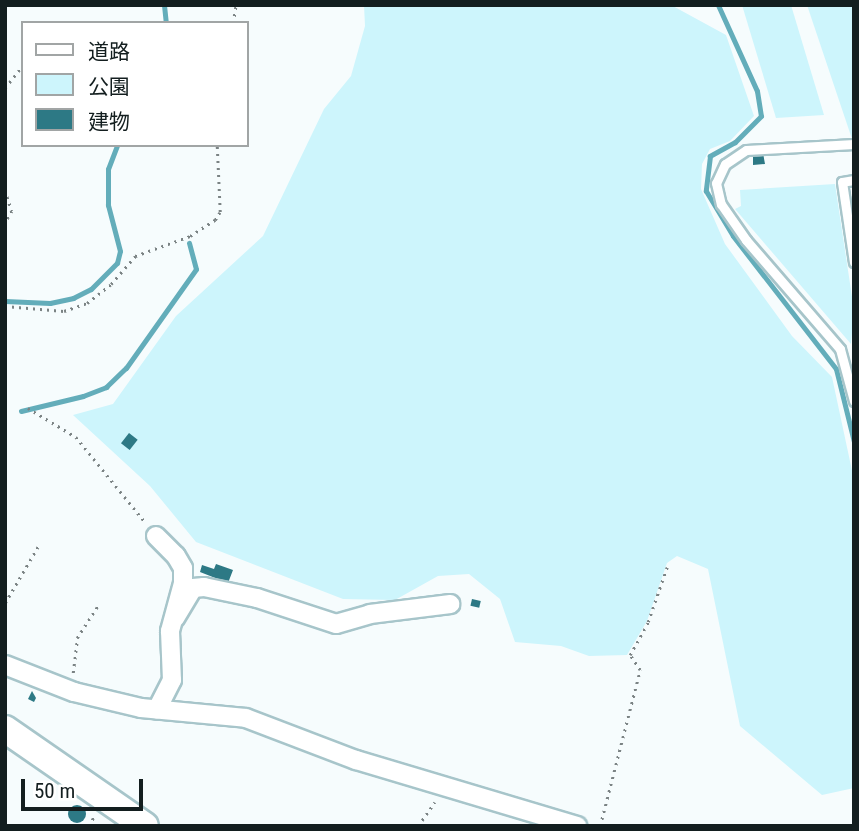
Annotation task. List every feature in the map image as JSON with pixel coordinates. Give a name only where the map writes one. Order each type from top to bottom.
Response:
[{"type":"main road","points":[[5,729],[145,826]]},
{"type":"street","points":[[156,536],[183,568],[170,631],[172,680],[157,709]]},
{"type":"street","points":[[174,618],[194,588],[204,587],[257,597],[336,624],[370,614],[450,604]]},
{"type":"street","points":[[5,664],[69,690],[157,709],[246,718],[445,788],[577,826]]},
{"type":"lane","points":[[854,144],[746,150],[725,164],[716,183],[722,204],[746,240],[840,349],[854,401]]},
{"type":"lane","points":[[854,180],[842,182],[854,262]]},
{"type":"path","points":[[5,88],[21,68]]},
{"type":"path","points":[[5,306],[64,310],[87,303],[111,284],[135,256],[190,236],[215,220],[220,212],[217,147]]},
{"type":"path","points":[[5,190],[12,211],[5,223]]},
{"type":"path","points":[[29,408],[76,437],[156,536]]},
{"type":"path","points":[[5,603],[40,543]]},
{"type":"path","points":[[600,826],[640,670],[629,655],[648,622],[667,567]]},
{"type":"path","points":[[69,690],[77,638],[99,604]]},
{"type":"path","points":[[418,826],[445,788]]},
{"type":"green space","points":[[364,5],[671,5],[726,35],[754,116],[730,141],[710,149],[702,164],[701,189],[725,244],[792,336],[832,377],[854,480],[854,788],[822,795],[740,726],[708,569],[677,556],[667,563],[647,621],[627,655],[589,656],[561,646],[515,642],[500,599],[469,574],[438,576],[395,600],[343,599],[196,542],[150,486],[73,415],[113,404],[176,316],[263,236],[324,109],[351,76],[365,26]]},
{"type":"green space","points":[[742,5],[791,5],[824,115],[776,118]]},
{"type":"green space","points":[[807,5],[854,5],[852,139]]},
{"type":"green space","points":[[835,184],[854,310],[851,344],[735,209],[741,206],[740,190]]},
{"type":"building","points":[[763,153],[765,164],[753,165],[753,154]]},
{"type":"building","points":[[129,433],[138,440],[130,450],[121,443]]},
{"type":"building","points":[[216,564],[233,570],[228,583],[200,572],[202,565],[214,569]]},
{"type":"building","points":[[472,599],[481,601],[479,608],[470,606]]},
{"type":"building","points":[[32,691],[36,698],[34,702],[28,699]]},
{"type":"building","points":[[73,805],[81,805],[86,814],[84,821],[73,823],[68,818],[68,810]]},
{"type":"waterway","points":[[164,5],[166,21]]},
{"type":"waterway","points":[[718,5],[757,91],[761,116],[735,142],[710,156],[706,191],[733,236],[836,369],[854,442]]},
{"type":"waterway","points":[[5,301],[50,303],[73,298],[91,289],[117,263],[120,251],[108,205],[108,169],[116,147]]},
{"type":"waterway","points":[[21,411],[83,396],[106,387],[126,368],[196,269],[189,243]]}]
